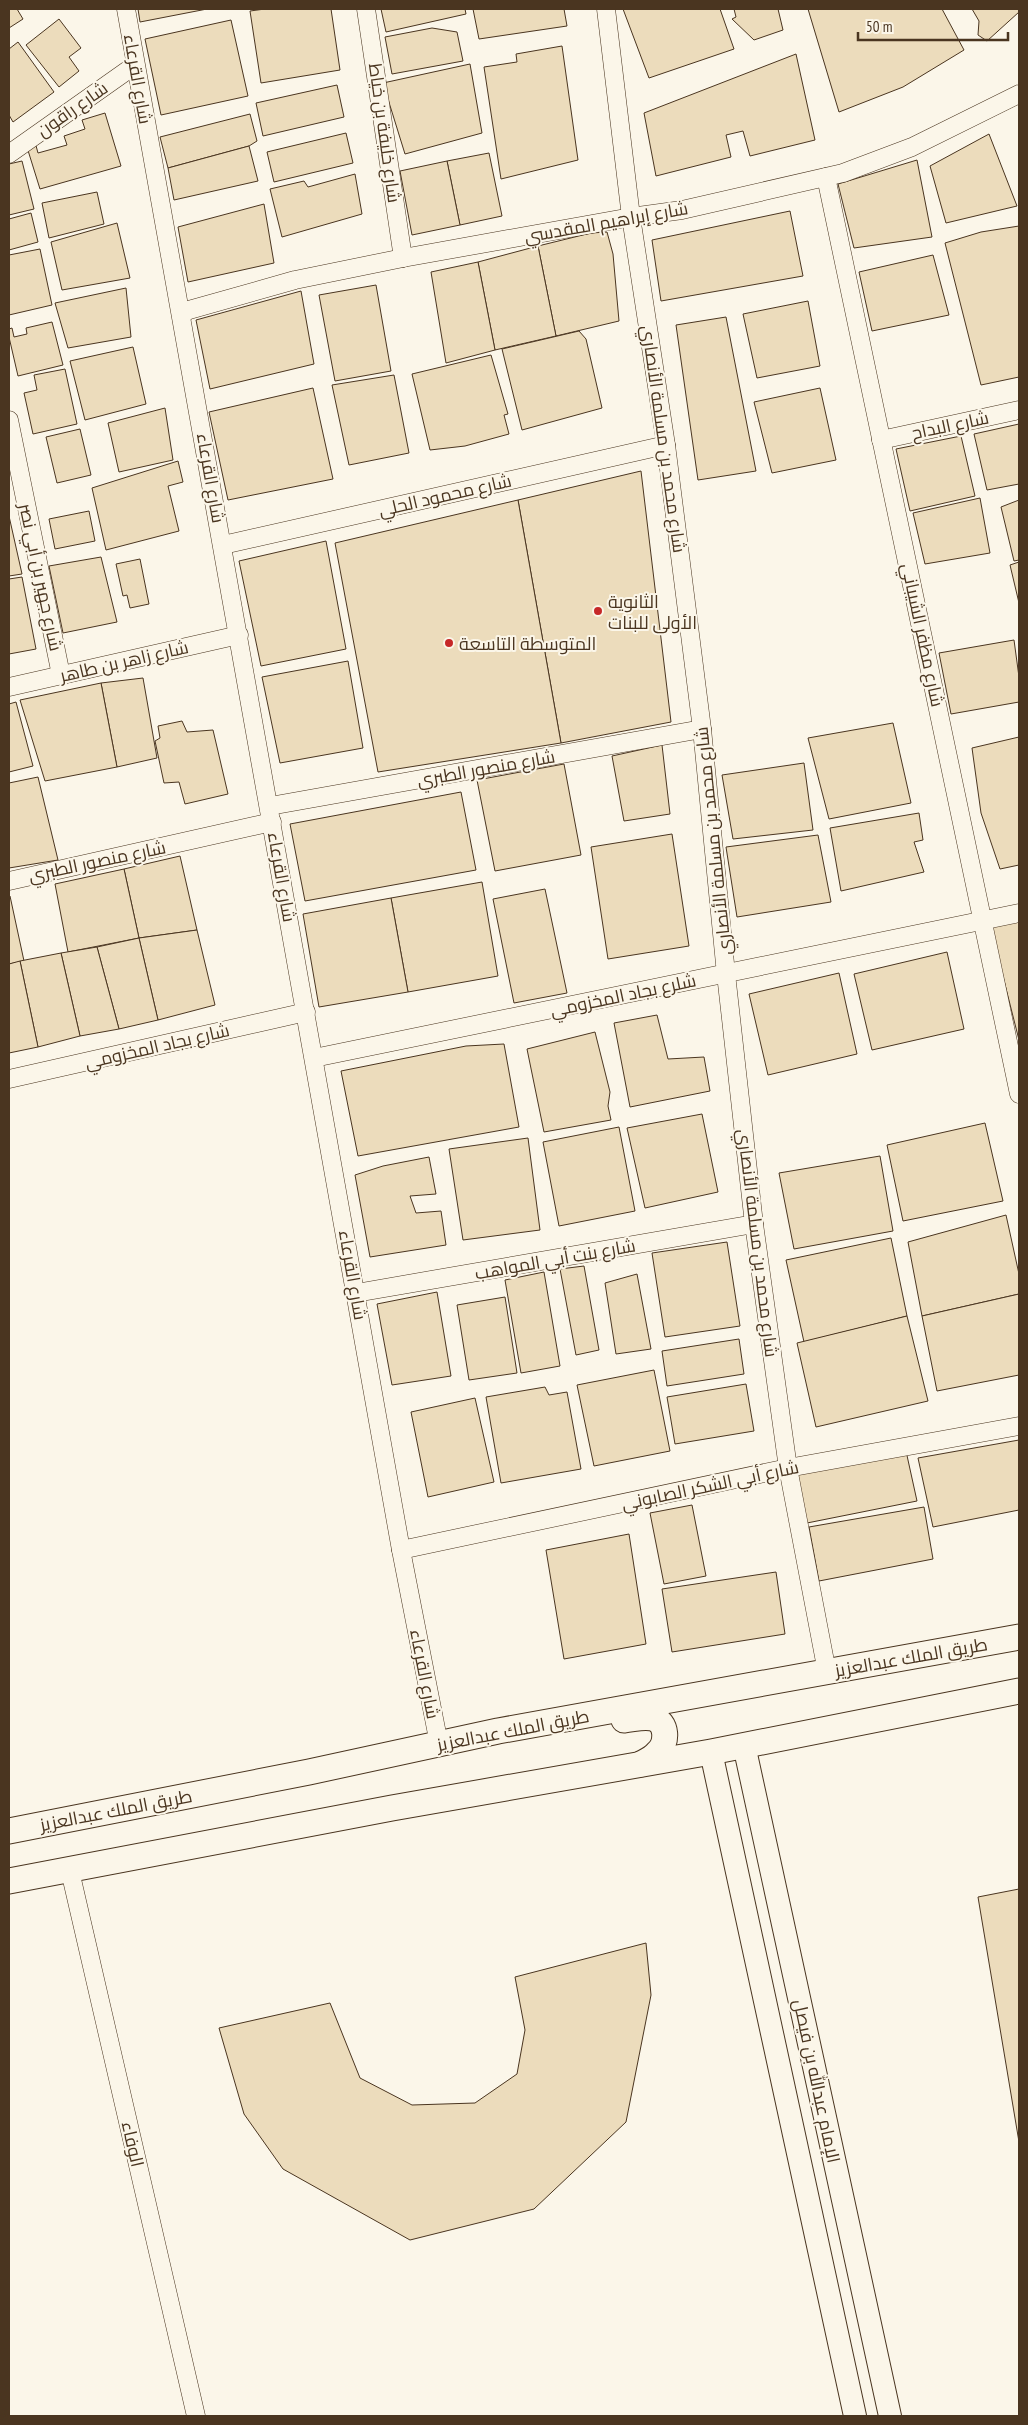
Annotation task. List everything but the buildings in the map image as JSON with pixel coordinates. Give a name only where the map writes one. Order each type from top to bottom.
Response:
[{"type":"main road","name":"طريق الملك عبدالعزيز","points":[[9,1831],[309,1772],[566,1718],[1019,1637]]},
{"type":"main road","points":[[9,1881],[70,1871],[392,1808],[712,1752],[1019,1691]]},
{"type":"main road","points":[[309,1772],[399,1763],[644,1716],[655,1718],[664,1726],[665,1739],[659,1752],[641,1764]]},
{"type":"street","name":"شارع القرعاء","points":[[126,9],[182,314],[401,1550],[439,1744]]},
{"type":"street","name":"شارع خليفة بن خياط","points":[[366,9],[404,258]]},
{"type":"street","name":"شارع محمد بن مسلمة الأنصاري","points":[[606,9],[631,217],[666,445],[702,729],[726,974],[754,1224],[788,1468],[827,1672]]},
{"type":"street","name":"شارع راقون","points":[[9,154],[135,65]]},
{"type":"street","name":"شارع إبراهيم المقدسي","points":[[182,314],[189,310],[295,280],[404,258],[631,217],[682,210],[826,177],[912,147],[1019,94]]},
{"type":"street","name":"شارع مظفر الشيباني","points":[[826,177],[1019,1094]]},
{"type":"street","name":"شارع البداح","points":[[881,440],[1019,410]]},
{"type":"street","name":"شارع جهير بن أبي نصر","points":[[9,420],[62,675]]},
{"type":"street","name":"شارع محمود الحلي","points":[[223,545],[666,445]]},
{"type":"street","name":"شارع زاهر بن طاهر","points":[[9,687],[239,635]]},
{"type":"street","name":"شارع منصور الطبري","points":[[9,880],[271,814],[702,729]]},
{"type":"street","name":"شلرع بجاد المخزومي","points":[[314,1058],[1019,913]]},
{"type":"street","name":"شارع بجاد المخزومي","points":[[9,1079],[306,1012]]},
{"type":"street","name":"شارع بنت أبي المواهب","points":[[356,1293],[754,1224]]},
{"type":"street","name":"شارع أبي الشكر الصابوني","points":[[401,1550],[788,1468],[1019,1426]]},
{"type":"street","name":"الإمام عبدالله بن فيصل","points":[[744,1745],[890,2416]]},
{"type":"street","name":"الإمام عبدالله بن فيصل","points":[[712,1752],[855,2416]]},
{"type":"street","name":"الوفاء","points":[[70,1871],[196,2416]]},
{"type":"place","name":"الثانوية الأولى للبنات","points":[[598,611]]},
{"type":"place","name":"المتوسطة التاسعة","points":[[449,643]]}]
